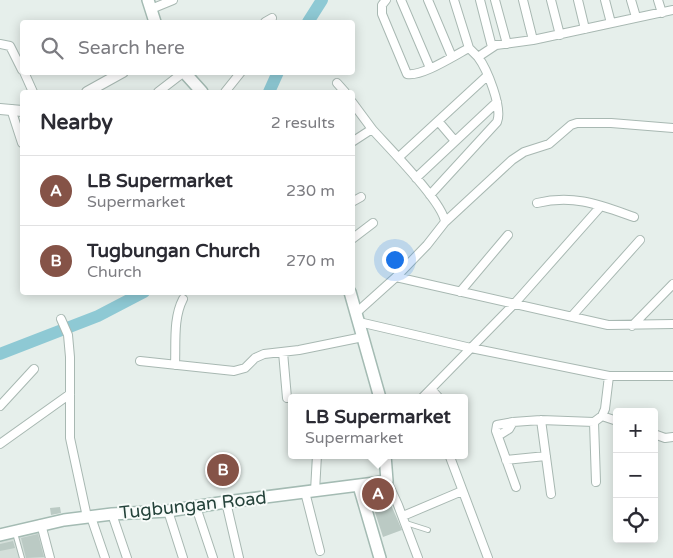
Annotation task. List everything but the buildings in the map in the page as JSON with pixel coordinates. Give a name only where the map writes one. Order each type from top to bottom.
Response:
[{"type":"main road","points":[[150,4],[154,20]]},
{"type":"main road","points":[[186,75],[200,90]]},
{"type":"main road","points":[[351,295],[379,394]]},
{"type":"main road","points":[[385,459],[387,481]]},
{"type":"main road","name":"Tugbungan Road","points":[[0,535],[41,524],[89,517],[168,511],[387,481]]},
{"type":"main road","points":[[359,486],[380,558]]},
{"type":"street","points":[[150,4],[173,0]]},
{"type":"street","points":[[386,0],[382,5],[382,14],[407,74],[414,74],[430,68],[469,48]]},
{"type":"street","points":[[401,0],[430,68]]},
{"type":"street","points":[[428,0],[452,57]]},
{"type":"street","points":[[430,195],[497,122],[500,112],[483,64],[469,48],[454,0]]},
{"type":"street","points":[[480,0],[492,47]]},
{"type":"street","points":[[495,0],[507,44]]},
{"type":"street","points":[[523,0],[533,40]]},
{"type":"street","points":[[551,0],[560,35]]},
{"type":"street","points":[[578,0],[585,29]]},
{"type":"street","points":[[605,0],[611,23]]},
{"type":"street","points":[[631,0],[636,18]]},
{"type":"street","points":[[658,0],[662,13]]},
{"type":"street","points":[[478,57],[492,47],[560,35],[673,10]]},
{"type":"street","points":[[0,44],[10,46],[20,65]]},
{"type":"street","points":[[25,75],[32,90]]},
{"type":"street","points":[[92,90],[118,75]]},
{"type":"street","points":[[163,90],[182,75]]},
{"type":"street","points":[[228,90],[239,75]]},
{"type":"street","points":[[399,157],[487,76]]},
{"type":"street","points":[[338,82],[344,90]]},
{"type":"street","points":[[416,178],[498,102]]},
{"type":"street","points":[[355,106],[372,129],[399,157],[430,195],[444,217],[445,222]]},
{"type":"street","points":[[0,109],[20,111]]},
{"type":"street","points":[[11,109],[20,137]]},
{"type":"street","points":[[438,121],[455,141]]},
{"type":"street","points":[[673,128],[611,123],[574,124],[549,144],[524,152],[512,160],[445,222],[427,244],[357,318],[471,348],[609,376],[673,376]]},
{"type":"street","points":[[355,140],[372,129]]},
{"type":"street","points":[[355,200],[360,196]]},
{"type":"street","points":[[537,203],[552,199],[585,201],[634,217]]},
{"type":"street","points":[[426,394],[515,303],[601,206]]},
{"type":"street","points":[[355,237],[372,223]]},
{"type":"street","points":[[460,292],[508,235]]},
{"type":"street","points":[[572,316],[640,240]]},
{"type":"street","points":[[396,277],[608,324],[632,326],[673,324]]},
{"type":"street","points":[[632,326],[673,284]]},
{"type":"street","points":[[175,365],[177,316],[184,299]]},
{"type":"street","points":[[61,319],[68,335],[70,438],[89,517],[105,558]]},
{"type":"street","points":[[140,360],[234,371],[245,368],[259,355],[363,337]]},
{"type":"street","points":[[283,352],[287,398]]},
{"type":"street","points":[[0,406],[34,369]]},
{"type":"street","points":[[516,487],[498,436],[509,429],[513,422],[541,420],[594,422],[602,416],[609,376]]},
{"type":"street","points":[[431,389],[435,394]]},
{"type":"street","points":[[0,444],[70,394]]},
{"type":"street","points":[[602,416],[613,420]]},
{"type":"street","points":[[541,420],[551,494]]},
{"type":"street","points":[[594,422],[596,482]]},
{"type":"street","points":[[658,435],[665,438],[673,437]]},
{"type":"street","points":[[506,460],[546,456]]},
{"type":"street","points":[[316,459],[310,492],[320,551]]},
{"type":"street","points":[[451,459],[488,558]]},
{"type":"street","points":[[387,481],[418,558]]},
{"type":"street","points":[[404,520],[462,491]]},
{"type":"street","points":[[226,502],[239,558]]},
{"type":"street","points":[[196,506],[214,558]]},
{"type":"street","points":[[168,511],[183,558]]},
{"type":"street","points":[[112,514],[127,558]]},
{"type":"street","points":[[41,524],[50,558]]},
{"type":"lane","points":[[404,520],[428,530]]},
{"type":"lane","points":[[15,531],[22,558]]},
{"type":"shaded area","points":[[39,529],[47,558],[0,558],[0,540]]},
{"type":"waterway","points":[[309,20],[322,0]]},
{"type":"waterway","points":[[270,90],[277,75]]},
{"type":"waterway","points":[[0,354],[98,316],[138,295]]},
{"type":"place","name":"Tugbungan Church","points":[[223,470]]},
{"type":"place","name":"LB Supermarket","points":[[378,494]]}]
